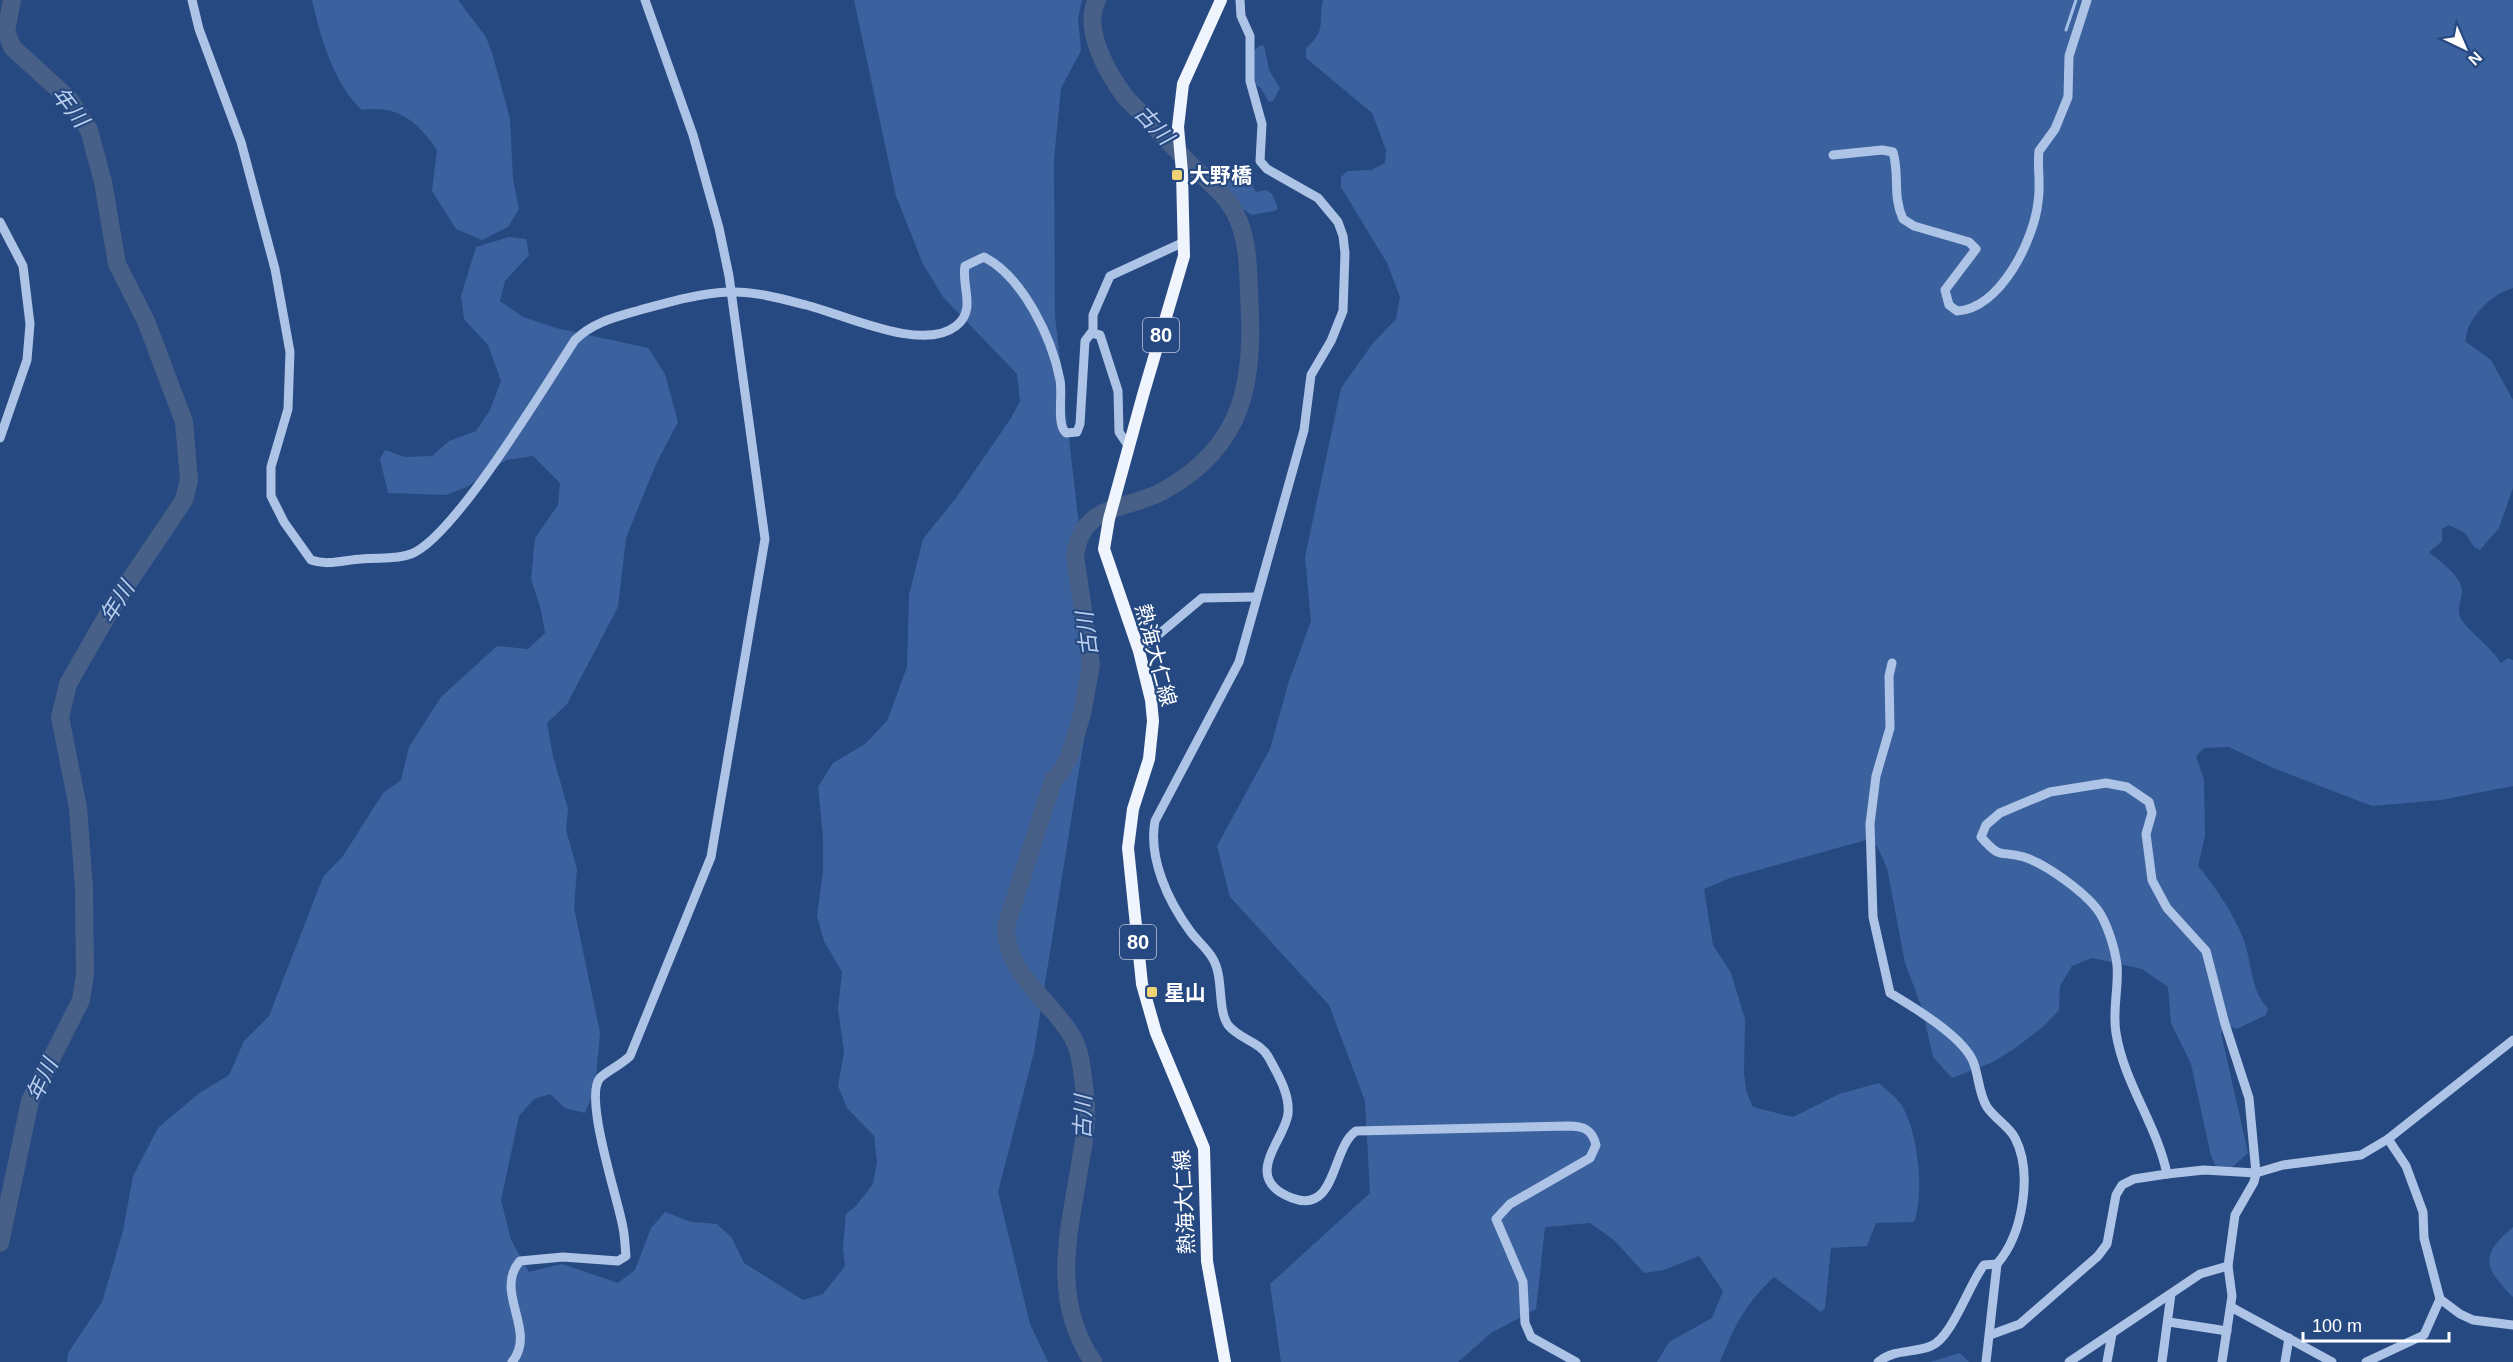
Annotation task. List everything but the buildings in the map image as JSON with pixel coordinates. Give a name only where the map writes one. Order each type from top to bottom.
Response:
[{"type":"main road","name":"熱海大仁線","points":[[1221,0],[1183,84],[1179,138],[1184,242],[1179,276],[1105,536],[1106,558],[1139,651],[1151,700],[1153,721],[1149,759],[1133,809],[1128,848],[1142,984],[1156,1033],[1204,1148],[1207,1261],[1225,1362]]},
{"type":"street","points":[[192,0],[199,29],[241,142],[275,269],[290,352],[288,409],[271,467],[271,496],[284,522],[311,560],[331,563],[395,557],[411,554],[426,546],[440,534],[467,500],[575,340],[586,329],[611,319],[667,303],[731,292],[807,305],[907,334],[942,333],[957,326],[965,314],[969,299],[963,274],[965,266],[984,257],[1008,274],[1046,333],[1060,380],[1060,426],[1066,434],[1072,434],[1080,424],[1085,341],[1093,333],[1093,315],[1110,276],[1184,242]]},
{"type":"street","points":[[512,1362],[520,1346],[521,1334],[510,1286],[513,1269],[520,1260],[563,1257],[618,1261],[626,1256],[623,1227],[599,1129],[595,1089],[600,1078],[619,1068],[630,1056],[711,857],[765,538],[731,292],[719,228],[693,135],[645,0]]},
{"type":"street","points":[[1240,0],[1241,16],[1250,36],[1250,81],[1262,124],[1260,161],[1267,169],[1318,198],[1331,212],[1343,236],[1346,279],[1343,311],[1338,326],[1311,375],[1304,430],[1239,662],[1159,812],[1153,837],[1164,884],[1189,931],[1214,959],[1225,1019],[1240,1036],[1263,1048],[1285,1093],[1287,1121],[1271,1149],[1267,1168],[1272,1182],[1285,1194],[1300,1200],[1312,1200],[1325,1192],[1341,1154],[1356,1131],[1568,1126],[1586,1128],[1594,1138],[1596,1145],[1590,1158],[1510,1204],[1496,1218],[1523,1282],[1523,1310],[1528,1330],[1538,1342],[1576,1362]]},
{"type":"street","points":[[1833,155],[1882,150],[1893,152],[1896,163],[1895,191],[1903,219],[1914,226],[1969,242],[1976,249],[1946,290],[1949,305],[1957,311],[1966,311],[1982,303],[2009,276],[2034,219],[2041,177],[2039,151],[2055,129],[2068,98],[2069,56],[2087,0]]},
{"type":"street","points":[[0,222],[23,266],[30,324],[27,360],[0,438]]},
{"type":"street","points":[[1093,333],[1100,335],[1107,353],[1118,391],[1119,432],[1129,447]]},
{"type":"street","points":[[1139,651],[1202,598],[1256,597]]},
{"type":"street","points":[[1892,663],[1889,676],[1890,728],[1876,776],[1870,824],[1873,917],[1890,993],[1927,1015],[1972,1059],[1987,1107],[2014,1135],[2023,1157],[2022,1217],[2005,1254],[1997,1264],[1986,1362]]},
{"type":"street","points":[[2167,1174],[2163,1153],[2120,1051],[2114,1006],[2116,965],[2103,920],[2090,902],[2055,873],[2023,857],[1994,852],[1981,837],[1986,825],[2000,813],[2049,792],[2106,783],[2127,787],[2149,802],[2152,813],[2146,834],[2152,880],[2166,908],[2206,951],[2225,1024],[2249,1098],[2256,1173],[2254,1182],[2235,1215],[2228,1266],[2232,1296],[2222,1362]]},
{"type":"street","points":[[1990,1335],[2020,1324],[2098,1256],[2107,1244],[2116,1195],[2122,1185],[2134,1179],[2167,1174],[2205,1170],[2256,1173],[2283,1165],[2361,1155],[2388,1139],[2513,1040]]},
{"type":"street","points":[[2388,1139],[2406,1166],[2423,1212],[2424,1238],[2440,1299],[2460,1314],[2473,1320],[2513,1325]]},
{"type":"street","points":[[1878,1362],[1889,1354],[1930,1347],[1939,1341],[1961,1308],[1974,1277],[1984,1265],[1997,1264]]},
{"type":"street","points":[[2069,1362],[2200,1274],[2228,1266]]},
{"type":"street","points":[[2162,1362],[2171,1294]]},
{"type":"street","points":[[2366,1362],[2424,1335],[2440,1299]]},
{"type":"street","points":[[2231,1307],[2332,1362]]},
{"type":"street","points":[[2169,1322],[2227,1331]]},
{"type":"street","points":[[2107,1362],[2112,1334]]},
{"type":"street","points":[[2285,1362],[2289,1338]]},
{"type":"shaded area","points":[[312,0],[458,0],[486,37],[510,119],[513,179],[519,209],[508,227],[482,240],[456,229],[432,191],[437,150],[422,131],[406,117],[386,110],[362,110],[352,99],[343,87],[330,59]]},
{"type":"shaded area","points":[[854,0],[1082,0],[1078,18],[1081,51],[1061,88],[1054,159],[1055,316],[1080,534],[1089,647],[1085,733],[1034,1052],[998,1192],[1030,1324],[1048,1362],[67,1362],[68,1353],[102,1302],[123,1231],[133,1176],[158,1128],[198,1094],[229,1075],[244,1041],[269,1016],[323,877],[343,856],[383,793],[401,780],[409,747],[441,697],[497,646],[528,649],[545,633],[541,610],[531,579],[535,538],[558,505],[560,483],[533,456],[506,460],[467,487],[446,495],[388,493],[380,459],[385,450],[405,457],[432,456],[449,441],[476,431],[490,410],[501,381],[488,345],[464,319],[461,296],[476,247],[509,237],[526,239],[529,255],[505,281],[500,301],[523,317],[556,328],[648,348],[665,374],[678,422],[656,464],[626,538],[618,607],[567,704],[547,723],[553,756],[568,809],[566,830],[577,869],[574,908],[600,1033],[595,1088],[585,1113],[565,1108],[550,1094],[534,1099],[519,1116],[501,1200],[511,1240],[529,1272],[562,1264],[618,1283],[635,1270],[651,1228],[665,1212],[691,1222],[717,1224],[732,1238],[744,1263],[803,1300],[823,1294],[845,1266],[843,1247],[846,1214],[856,1206],[873,1184],[877,1162],[874,1136],[847,1108],[838,1086],[844,1052],[838,1009],[842,972],[824,941],[817,916],[823,871],[823,836],[818,787],[833,763],[865,744],[887,721],[907,667],[909,595],[923,539],[956,498],[1011,418],[1020,401],[1017,374],[943,297],[923,264],[896,196]]},
{"type":"shaded area","points":[[1323,0],[2513,0],[2513,288],[2497,295],[2481,309],[2470,325],[2466,342],[2491,360],[2513,400],[2513,488],[2499,528],[2480,550],[2474,547],[2465,533],[2449,525],[2442,529],[2442,541],[2429,552],[2449,569],[2461,585],[2459,614],[2463,622],[2501,663],[2508,658],[2513,660],[2513,786],[2441,800],[2372,806],[2273,768],[2229,747],[2204,748],[2196,756],[2204,780],[2205,836],[2198,866],[2223,900],[2239,928],[2258,993],[2268,1008],[2266,1015],[2237,1029],[2225,1025],[2221,1033],[2248,1153],[2230,1169],[2218,1170],[2211,1156],[2191,1064],[2171,1023],[2168,987],[2142,969],[2092,958],[2072,966],[2060,986],[2059,1010],[2043,1027],[1993,1062],[1952,1078],[1933,1057],[1922,1008],[1905,963],[1887,868],[1877,846],[1866,840],[1730,878],[1704,889],[1713,945],[1731,973],[1745,1019],[1744,1072],[1746,1091],[1753,1107],[1793,1117],[1839,1094],[1879,1083],[1900,1103],[1911,1128],[1918,1161],[1919,1179],[1919,1195],[1914,1222],[1876,1223],[1867,1246],[1831,1248],[1825,1308],[1821,1312],[1774,1277],[1741,1316],[1720,1362],[1657,1362],[1669,1342],[1712,1318],[1723,1291],[1699,1256],[1664,1270],[1644,1273],[1614,1240],[1590,1223],[1545,1227],[1536,1309],[1491,1333],[1458,1362],[1281,1362],[1270,1284],[1370,1193],[1365,1101],[1329,1005],[1230,897],[1217,846],[1270,749],[1289,681],[1311,621],[1305,557],[1341,388],[1373,343],[1396,319],[1400,297],[1387,263],[1341,187],[1341,177],[1348,171],[1371,170],[1385,163],[1386,150],[1372,113],[1306,58],[1306,48],[1313,42],[1319,31]]},
{"type":"shaded area","points":[[1264,45],[1269,70],[1280,88],[1273,101],[1269,102],[1260,87],[1254,85],[1253,52],[1259,46]]},
{"type":"shaded area","points":[[1221,167],[1247,175],[1256,192],[1266,190],[1272,194],[1278,208],[1275,211],[1251,215],[1245,210],[1239,210],[1209,176],[1211,171]]},
{"type":"shaded area","points":[[2513,1227],[2513,1297],[2496,1277],[2489,1261],[2495,1246]]},
{"type":"shaded area","points":[[1960,1353],[1969,1362],[1930,1362]]},
{"type":"waterway","name":"年川","points":[[0,1243],[30,1101],[81,1000],[85,974],[84,888],[78,808],[60,717],[68,684],[112,607],[184,500],[189,480],[184,422],[146,321],[117,264],[103,182],[89,130],[69,99],[12,47],[6,31],[12,0]]},
{"type":"waterway","name":"古川","points":[[1093,1362],[1079,1337],[1071,1312],[1067,1287],[1068,1237],[1086,1126],[1086,1102],[1081,1063],[1070,1033],[1029,983],[1012,957],[1006,926],[1054,778],[1062,771],[1069,757],[1082,714],[1091,665],[1075,556],[1079,539],[1096,517],[1163,491],[1191,473],[1213,453],[1228,431],[1239,407],[1246,381],[1250,324],[1246,252],[1243,232],[1235,213],[1220,193],[1126,98],[1119,88],[1105,64],[1095,38],[1093,12],[1097,0]]},
{"type":"waterway","points":[[2066,30],[2076,0]]},
{"type":"place","name":"大野橋","points":[[1177,175]]},
{"type":"place","name":"星山","points":[[1152,992]]}]
